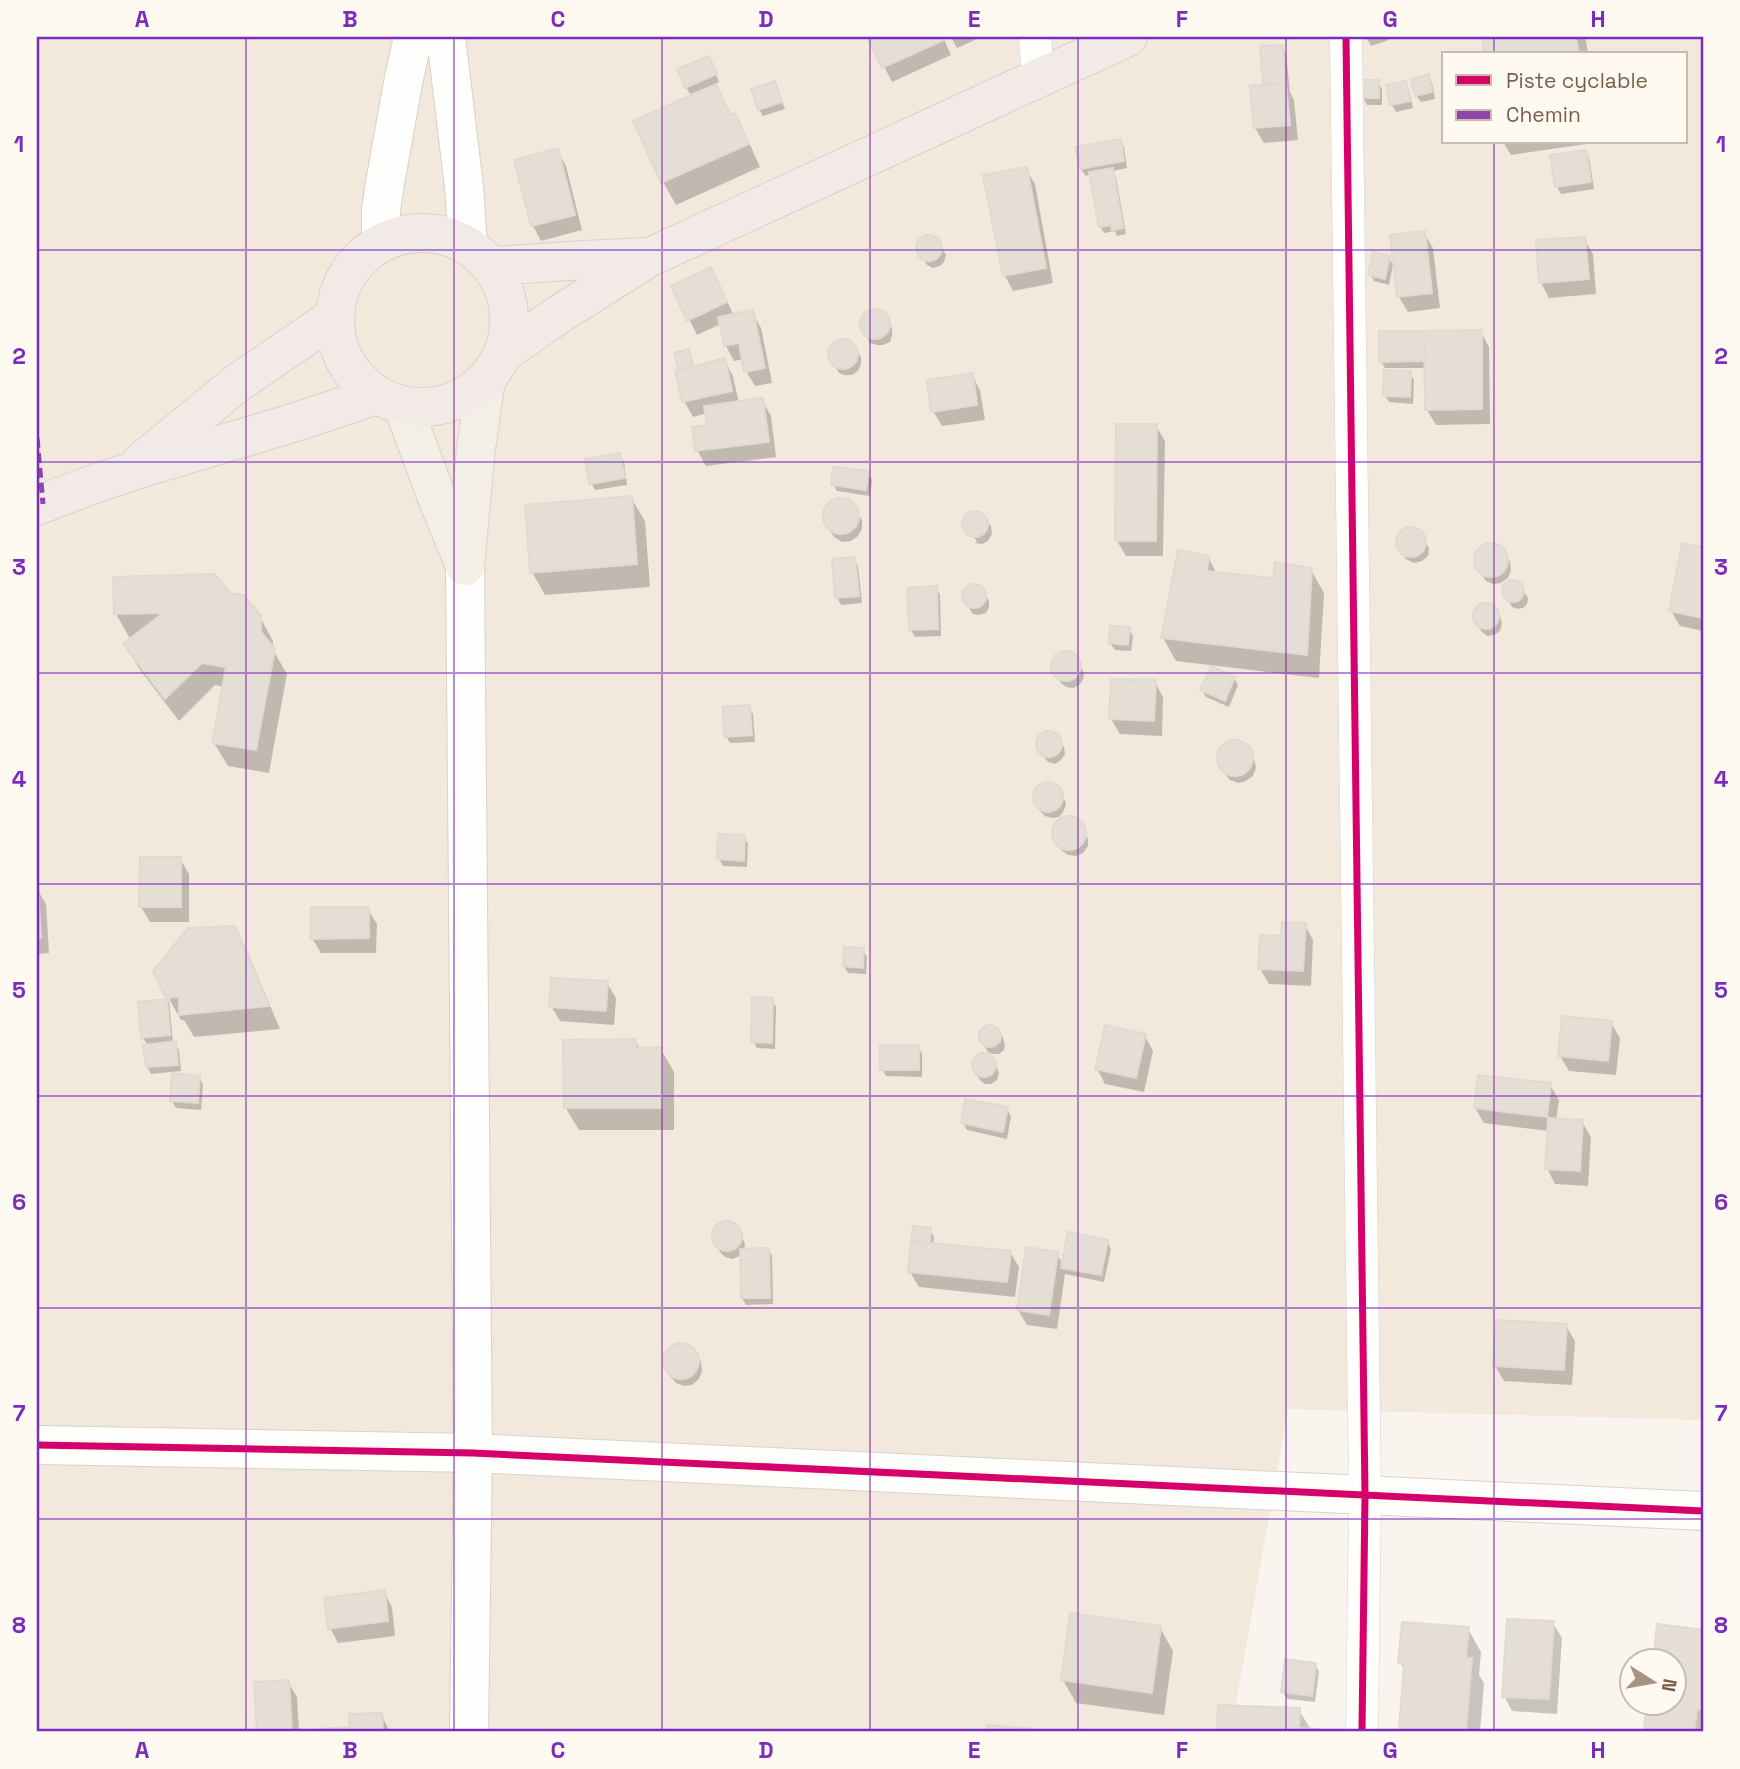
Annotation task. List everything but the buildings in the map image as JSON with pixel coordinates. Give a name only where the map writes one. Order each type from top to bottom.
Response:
[{"type":"highway","points":[[37,506],[129,472],[328,413],[389,400],[434,408],[451,404],[463,398],[495,366],[558,315],[650,257],[1128,37]]},
{"type":"highway","points":[[389,400],[352,375],[338,347],[334,317],[340,287],[356,261],[381,242],[410,233],[440,234],[480,256],[505,293],[510,323],[495,366]]},
{"type":"highway","points":[[480,256],[650,257]]},
{"type":"highway","points":[[129,472],[236,384],[334,317]]},
{"type":"main road","points":[[465,566],[476,447],[495,366]]},
{"type":"main road","points":[[389,400],[437,498],[465,566]]},
{"type":"street","points":[[381,242],[381,210],[385,183],[413,37]]},
{"type":"street","points":[[446,37],[464,187],[480,256]]},
{"type":"street","points":[[1035,37],[1038,78]]},
{"type":"street","points":[[1346,37],[1365,1495],[1362,1732]]},
{"type":"street","points":[[465,566],[473,1453],[469,1732]]},
{"type":"street","points":[[37,1445],[473,1453],[1703,1511]]},
{"type":"shaded area","points":[[37,37],[1703,37],[1703,1420],[1288,1409],[1231,1732],[37,1732]]},
{"type":"marked path","points":[[37,438],[43,504]]},
{"type":"cycle path","points":[[1346,37],[1365,1495],[1362,1732]]},
{"type":"cycle path","points":[[37,1445],[473,1453],[1703,1511]]}]
